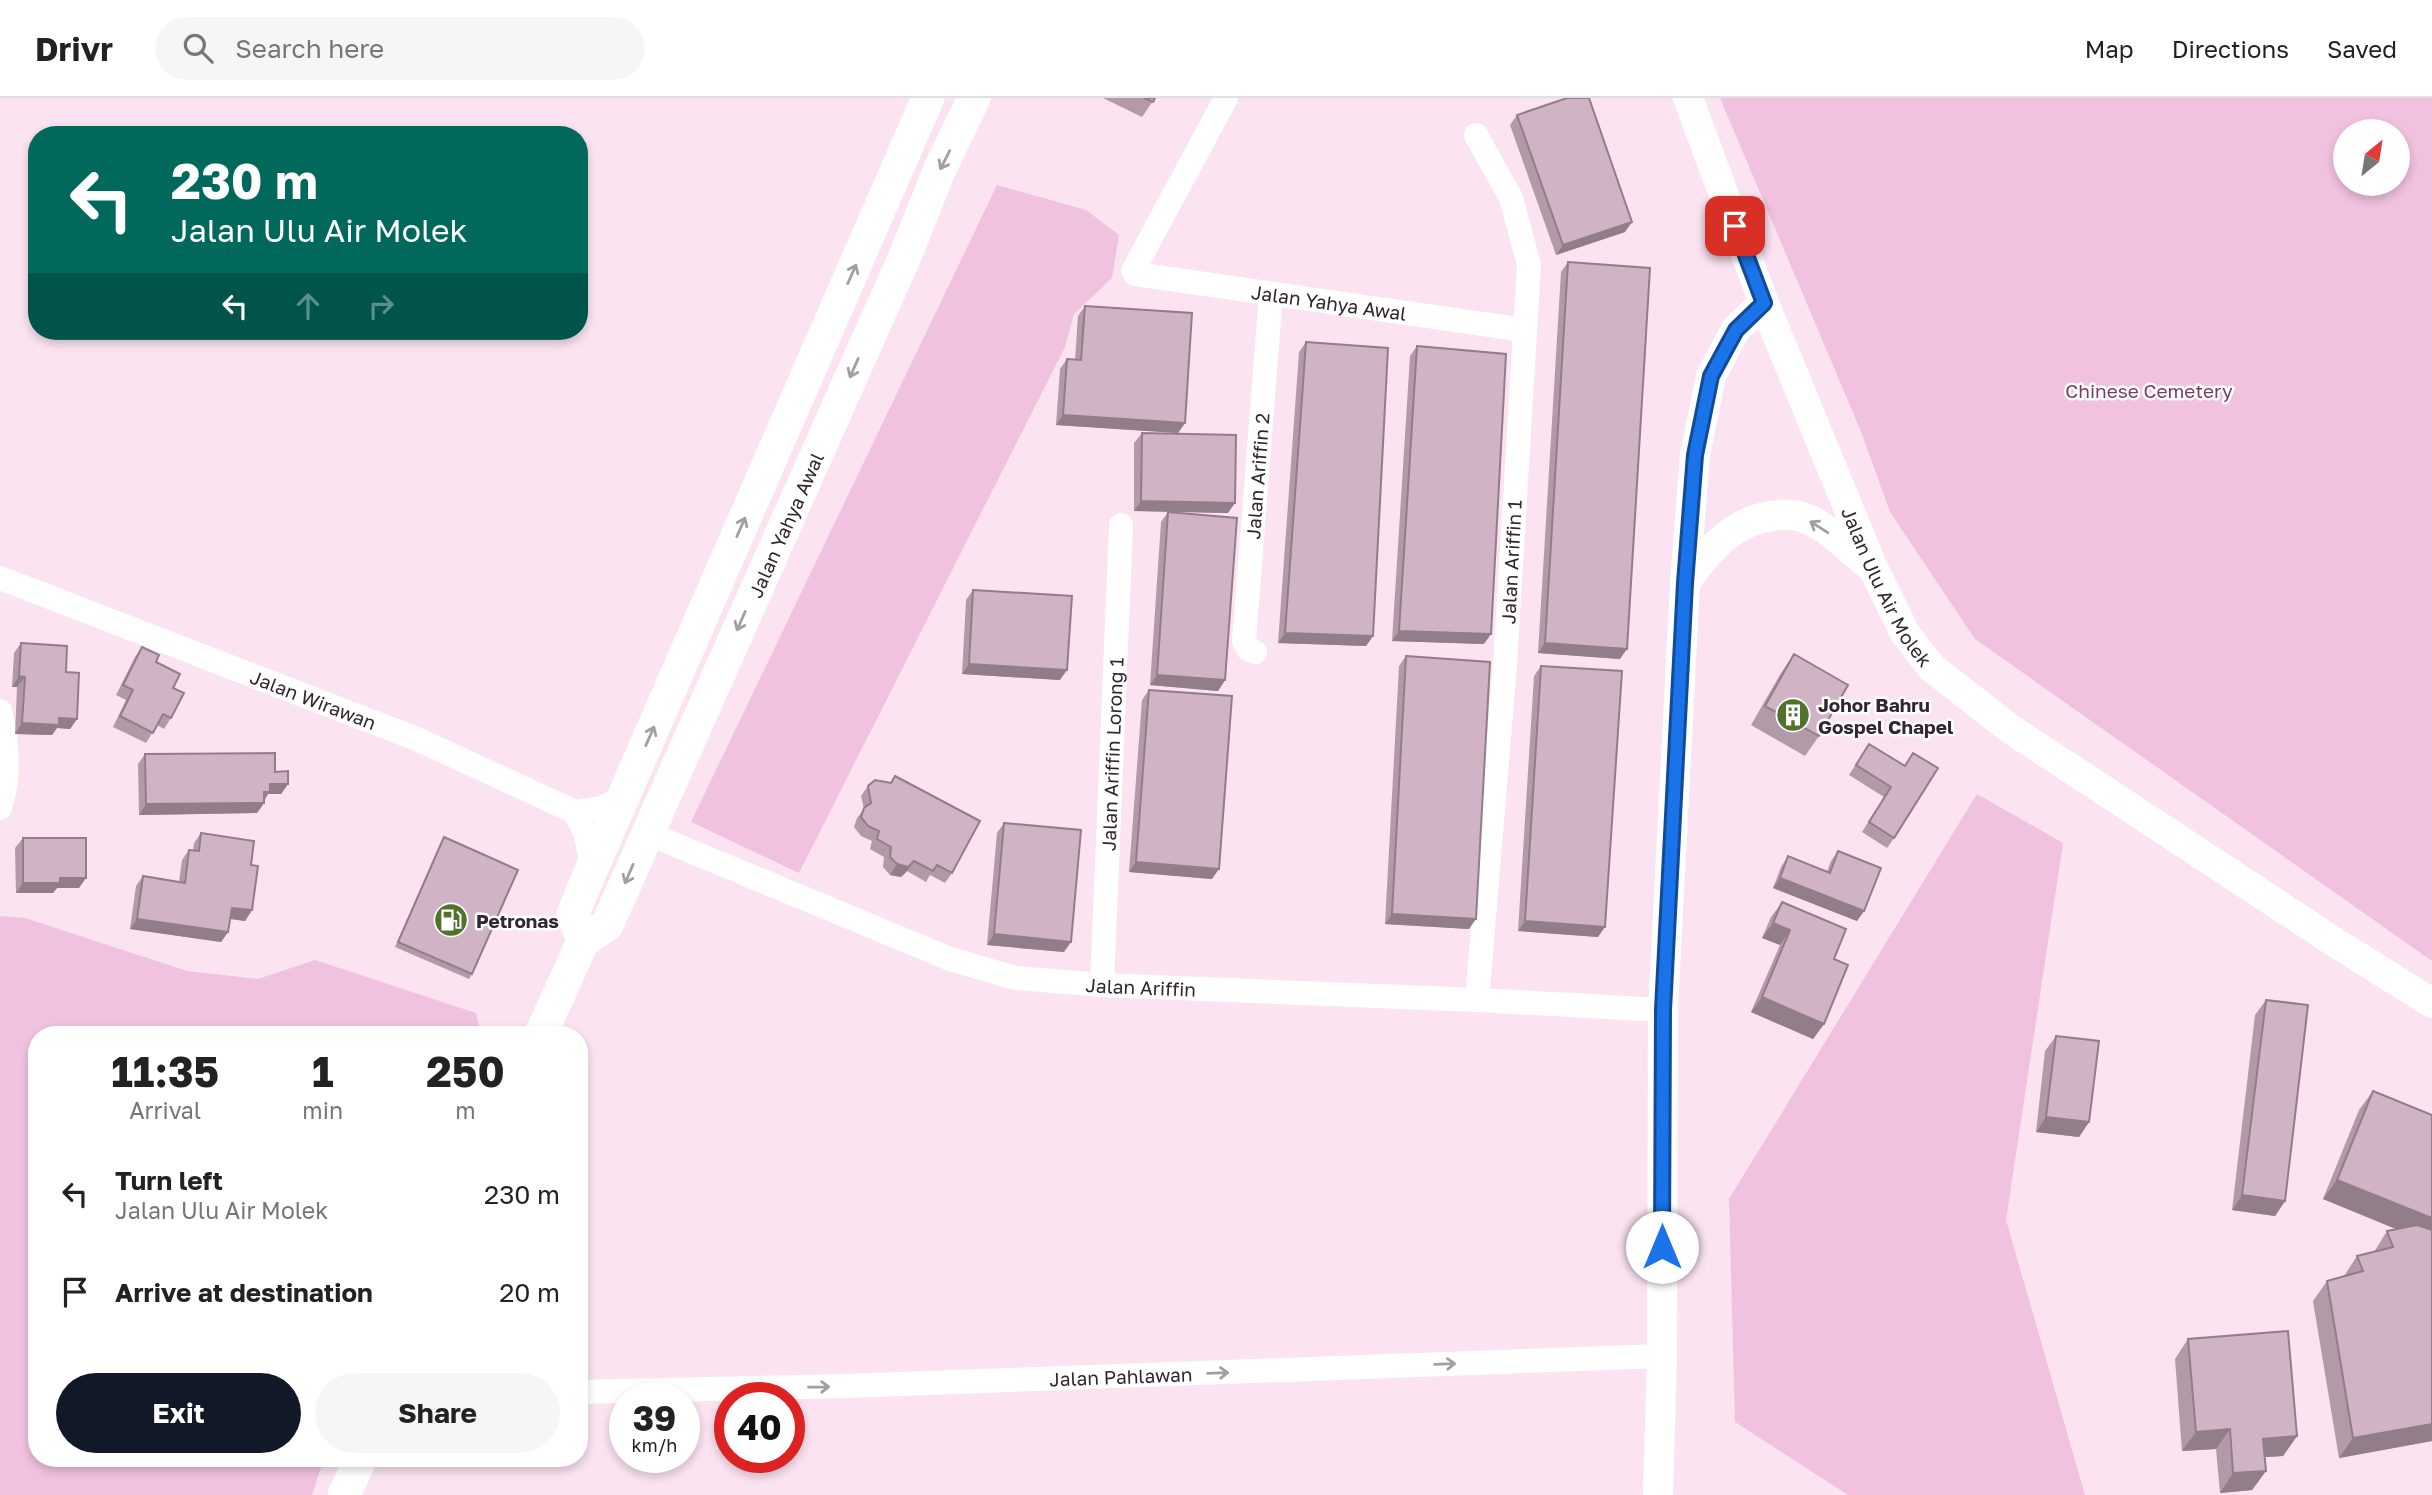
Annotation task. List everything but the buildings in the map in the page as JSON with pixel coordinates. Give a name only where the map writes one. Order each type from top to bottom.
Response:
[{"type":"main road","name":"Jalan Yahya Awal","points":[[583,942],[573,914],[592,867],[928,98]]},
{"type":"main road","name":"Jalan Yahya Awal","points":[[545,1026],[583,942],[607,925],[906,254],[939,171],[974,98]]},
{"type":"main road","points":[[344,1495],[357,1467]]},
{"type":"street","name":"Jalan Yahya Awal","points":[[1226,98],[1133,271],[1139,276],[1525,330]]},
{"type":"street","name":"Jalan Ulu Air Molek","points":[[1688,98],[1764,303],[1873,568],[1905,633],[1931,667],[1999,720],[2324,935],[2432,1003]]},
{"type":"street","name":"Jalan Ariffin 1","points":[[1476,135],[1511,198],[1529,265],[1505,665],[1477,1000]]},
{"type":"street","name":"Jalan Ariffin 2","points":[[1255,652],[1248,649],[1244,642],[1271,294]]},
{"type":"street","points":[[1658,1495],[1662,1356],[1663,1010],[1685,583],[1695,455],[1711,376],[1736,330],[1764,303]]},
{"type":"street","points":[[1685,583],[1706,554],[1730,533],[1754,518],[1792,513],[1818,524],[1873,568]]},
{"type":"street","name":"Jalan Ariffin Lorong 1","points":[[1102,985],[1121,524]]},
{"type":"street","name":"Jalan Wirawan","points":[[1,584],[417,739],[575,812]]},
{"type":"street","points":[[0,711],[7,739],[6,788],[0,808]]},
{"type":"street","points":[[592,867],[586,835],[575,812],[601,808],[623,798]]},
{"type":"street","name":"Jalan Ariffin","points":[[647,833],[950,959],[1015,978],[1102,985],[1663,1010]]},
{"type":"street","name":"Jalan Pahlawan","points":[[588,1392],[845,1387],[1662,1356]]},
{"type":"green space","name":"Chinese Cemetery","points":[[1720,98],[2432,98],[2432,961],[1975,639],[1890,512],[1862,434]]},
{"type":"green space","points":[[997,185],[1086,210],[1119,235],[1112,278],[1074,314],[1065,347],[799,873],[691,822]]},
{"type":"green space","points":[[1977,794],[2063,843],[2006,1220],[2085,1495],[1848,1495],[1735,1422],[1729,1199]]},
{"type":"green space","points":[[0,916],[25,918],[187,971],[258,979],[315,960],[476,1013],[479,1026],[28,1026],[28,1467],[321,1467],[312,1495],[0,1495]]},
{"type":"place","name":"Johor Bahru Gospel Chapel","points":[[1793,715]]},
{"type":"place","name":"Petronas","points":[[451,920]]},
{"type":"route","points":[[1662,1247],[1663,1010],[1685,583],[1695,455],[1711,376],[1736,330],[1764,303],[1735,226]]}]
